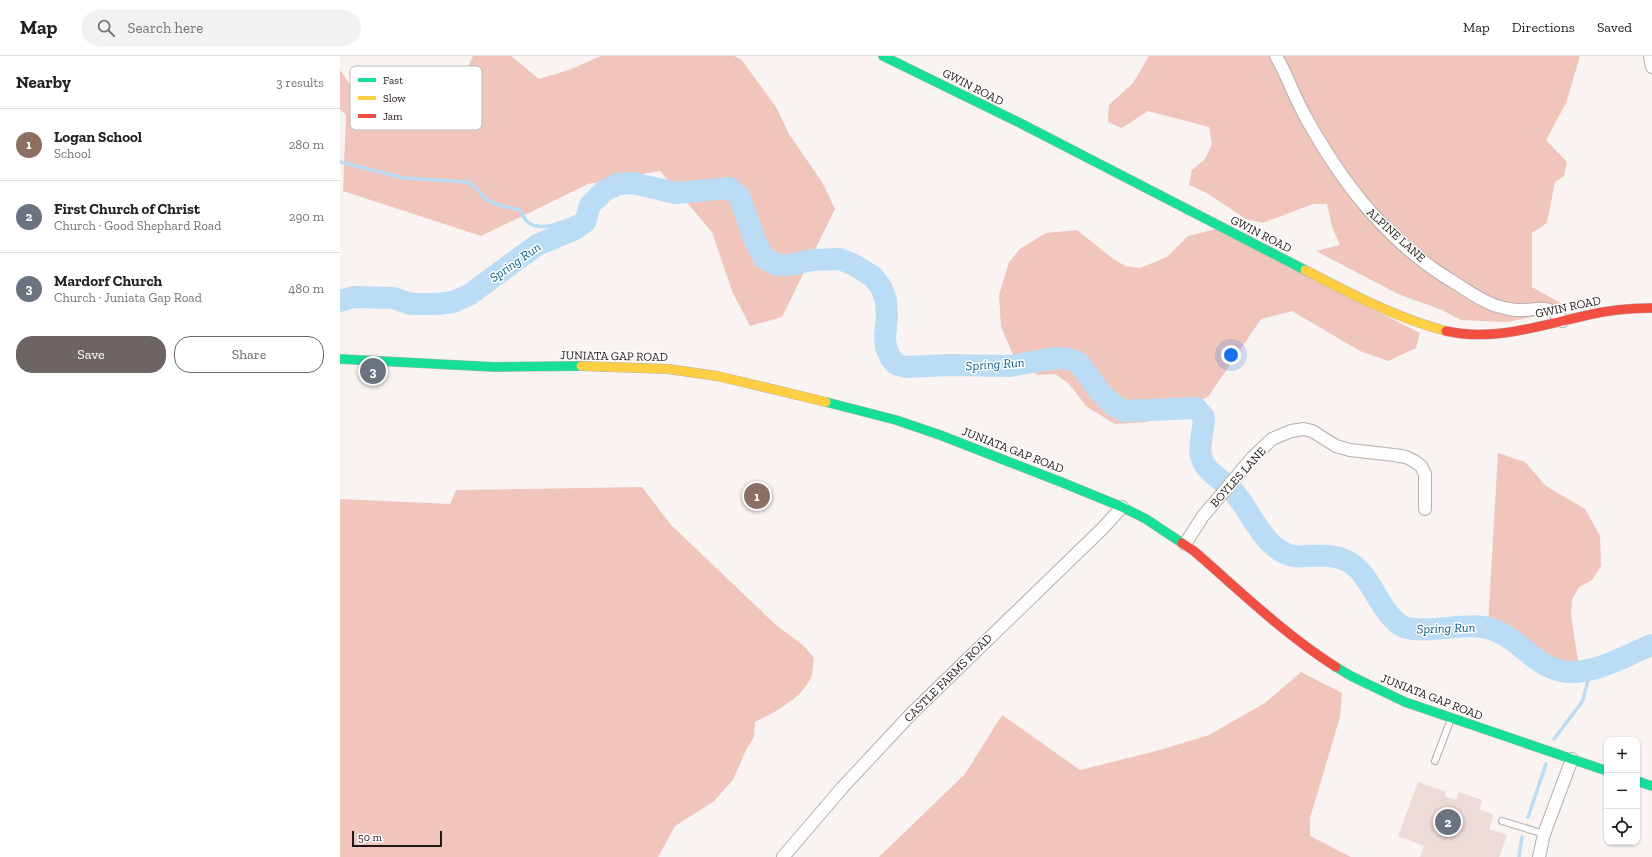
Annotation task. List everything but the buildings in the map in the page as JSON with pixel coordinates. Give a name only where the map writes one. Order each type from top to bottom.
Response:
[{"type":"main road","name":"GWIN ROAD","points":[[883,56],[1342,289],[1410,320],[1440,330],[1464,334],[1487,335],[1512,332],[1614,310],[1634,307],[1652,308]]},
{"type":"main road","name":"JUNIATA GAP ROAD","points":[[340,359],[495,367],[640,366],[717,376],[824,401],[896,420],[940,434],[1122,507],[1146,519],[1185,544],[1296,639],[1333,665],[1377,689],[1405,702],[1604,770]]},
{"type":"main road","points":[[1640,782],[1652,786]]},
{"type":"street","name":"ALPINE LANE","points":[[1276,56],[1294,94],[1321,143],[1340,173],[1376,219],[1406,246],[1440,273],[1474,294],[1496,306],[1518,310],[1544,308],[1557,313],[1562,321]]},
{"type":"street","points":[[1650,56],[1652,67]]},
{"type":"street","name":"BOYLES LANE","points":[[1185,544],[1203,516],[1253,457],[1272,439],[1291,431],[1304,429],[1312,431],[1336,446],[1350,450],[1394,455],[1414,461],[1421,466],[1425,474],[1425,509]]},
{"type":"street","name":"CASTLE FARMS ROAD","points":[[783,857],[842,788],[911,714],[1103,528],[1122,507]]},
{"type":"street","points":[[1539,857],[1544,834],[1572,759]]},
{"type":"lane","points":[[1435,760],[1451,718]]},
{"type":"lane","points":[[1502,821],[1544,834]]},
{"type":"shaded area","points":[[473,56],[511,56],[539,79],[569,70],[601,56],[734,56],[741,59],[776,107],[789,134],[822,182],[835,209],[782,317],[750,326],[732,291],[712,232],[660,171],[588,184],[481,236],[343,191],[346,115],[340,109],[340,70],[350,84],[350,130],[482,130],[482,66],[468,66]]},
{"type":"shaded area","points":[[1149,56],[1580,56],[1566,103],[1546,140],[1567,162],[1564,176],[1555,182],[1547,223],[1532,233],[1532,287],[1562,304],[1532,317],[1507,322],[1461,320],[1442,310],[1398,294],[1316,251],[1340,245],[1332,227],[1327,204],[1313,204],[1263,223],[1246,219],[1205,192],[1189,185],[1192,170],[1205,159],[1212,144],[1209,127],[1148,111],[1122,128],[1108,122],[1109,105],[1133,83]]},
{"type":"shaded area","points":[[1216,229],[1420,333],[1416,348],[1388,361],[1360,351],[1292,311],[1261,319],[1208,397],[1147,422],[1115,424],[1087,407],[1068,383],[1055,374],[1039,375],[1024,369],[1014,357],[1001,327],[999,295],[1009,262],[1020,249],[1046,233],[1077,230],[1112,258],[1125,266],[1140,268],[1167,257],[1188,236]]},
{"type":"shaded area","points":[[1498,453],[1525,462],[1546,486],[1585,509],[1600,536],[1601,566],[1592,580],[1579,587],[1572,600],[1571,615],[1578,661],[1564,669],[1532,657],[1513,647],[1496,633],[1488,624]]},
{"type":"shaded area","points":[[642,487],[671,525],[776,625],[804,646],[814,658],[812,674],[803,690],[788,703],[755,722],[754,737],[746,750],[733,780],[713,802],[675,826],[658,857],[340,857],[340,499],[450,504],[456,490]]},
{"type":"shaded area","points":[[1301,672],[1342,693],[1340,717],[1310,818],[1310,836],[1351,857],[879,857],[965,774],[1002,715],[1080,770],[1160,750],[1209,735],[1265,703]]},
{"type":"waterway","points":[[340,162],[404,178],[467,182],[474,186],[486,199],[498,205],[520,210],[526,221],[535,226],[540,227],[553,225],[577,216],[585,222]]},
{"type":"waterway","name":"Spring Run","points":[[340,301],[354,297],[393,298],[411,304],[437,304],[453,302],[469,295],[537,245],[575,229],[585,222],[590,205],[604,191],[618,184],[632,183],[676,193],[729,188],[739,196],[755,241],[764,258],[777,265],[789,265],[812,260],[840,259],[854,265],[872,276],[881,287],[886,300],[886,347],[890,357],[896,364],[906,367],[950,365],[1010,366],[1055,358],[1069,359],[1079,363],[1100,392],[1113,405],[1124,411],[1196,408],[1204,417],[1200,447],[1203,462],[1210,471],[1233,491],[1266,538],[1274,546],[1293,556],[1332,556],[1347,561],[1355,566],[1368,582],[1385,610],[1400,625],[1407,628],[1417,629],[1474,626],[1495,630],[1506,636],[1546,665],[1557,670],[1569,672],[1580,672],[1601,667],[1652,645]]},
{"type":"waterway","points":[[1554,739],[1582,702],[1591,670]]},
{"type":"waterway","points":[[1528,817],[1546,764]]},
{"type":"waterway","points":[[1519,857],[1522,837]]},
{"type":"traffic: fast","points":[[883,56],[1020,123],[1305,270]]},
{"type":"traffic: fast","points":[[340,359],[495,367],[581,366]]},
{"type":"traffic: fast","points":[[826,402],[896,420],[940,435],[1061,482],[1122,507],[1146,519],[1182,543]]},
{"type":"traffic: fast","points":[[1336,667],[1351,676],[1405,702],[1604,770]]},
{"type":"traffic: fast","points":[[1640,782],[1652,786]]},
{"type":"traffic: slow","points":[[1305,270],[1391,312],[1427,326],[1446,331]]},
{"type":"traffic: slow","points":[[581,366],[668,369],[717,376],[826,402]]},
{"type":"traffic: jam","points":[[1446,331],[1482,335],[1518,331],[1604,312],[1652,308]]},
{"type":"traffic: jam","points":[[1182,543],[1194,551],[1245,597],[1298,641],[1336,667]]},
{"type":"place","name":"Mardorf Church","points":[[373,371]]},
{"type":"place","name":"Logan School","points":[[757,496]]},
{"type":"place","name":"First Church of Christ","points":[[1448,822]]}]
